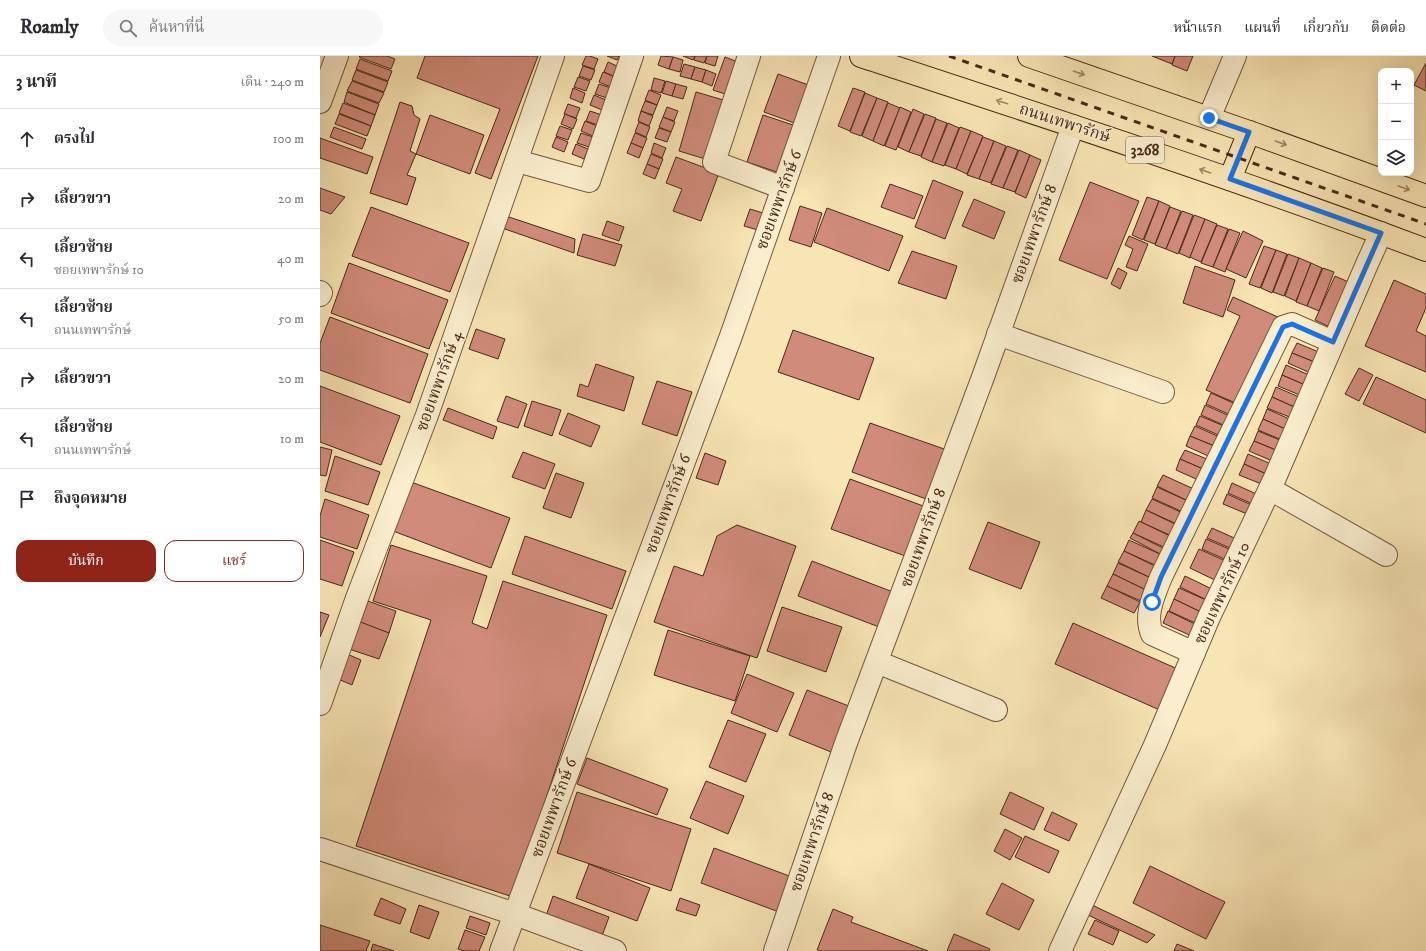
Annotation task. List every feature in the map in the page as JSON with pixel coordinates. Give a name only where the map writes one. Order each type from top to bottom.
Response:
[{"type":"main road","name":"ถนนเทพารักษ์","points":[[861,56],[1230,179],[1426,250]]},
{"type":"main road","points":[[1029,56],[1249,132],[1426,196]]},
{"type":"main road","points":[[1230,179],[1249,132]]},
{"type":"street","points":[[320,102],[336,56]]},
{"type":"street","name":"ซอยเทพารักษ์ 4","points":[[320,704],[357,598],[427,414],[553,56]]},
{"type":"street","points":[[517,161],[589,181],[632,56]]},
{"type":"street","points":[[749,56],[714,162],[783,188]]},
{"type":"street","name":"ซอยเทพารักษ์ 6","points":[[501,951],[731,336],[829,56]]},
{"type":"street","points":[[1209,118],[1235,56]]},
{"type":"street","name":"ซอยเทพารักษ์ 8","points":[[775,951],[846,743],[998,334],[1073,126]]},
{"type":"street","name":"ซอยเทพารักษ์ 10","points":[[1060,951],[1155,746],[1209,617],[1270,489],[1381,233]]},
{"type":"street","points":[[320,292],[320,296]]},
{"type":"street","points":[[1194,653],[1152,634],[1149,627],[1149,615],[1161,577],[1283,327],[1292,324],[1333,342]]},
{"type":"street","points":[[998,334],[1163,392]]},
{"type":"street","points":[[1270,489],[1386,555]]},
{"type":"street","points":[[876,662],[996,710]]},
{"type":"street","points":[[320,849],[515,914],[615,951]]},
{"type":"building","points":[[387,56],[395,59],[391,69],[359,57]]},
{"type":"building","points":[[425,56],[538,56],[491,179],[475,173],[500,109],[417,78]]},
{"type":"building","points":[[586,56],[598,59],[594,69],[582,65]]},
{"type":"building","points":[[607,56],[619,56],[617,60]]},
{"type":"building","points":[[661,56],[673,57],[669,69],[658,65]]},
{"type":"building","points":[[683,56],[695,56],[693,60]]},
{"type":"building","points":[[695,56],[707,56],[704,63],[694,60]]},
{"type":"building","points":[[707,56],[718,56],[715,66],[705,63]]},
{"type":"building","points":[[1152,56],[1175,56],[1172,64]]},
{"type":"building","points":[[1175,56],[1193,56],[1187,71],[1172,65]]},
{"type":"building","points":[[673,57],[683,60],[680,72],[669,69]]},
{"type":"building","points":[[725,57],[743,64],[731,96],[713,90]]},
{"type":"building","points":[[360,59],[392,71],[388,81],[356,69]]},
{"type":"building","points":[[608,62],[619,67],[615,77],[604,72]]},
{"type":"building","points":[[1426,63],[1426,91],[1414,85]]},
{"type":"building","points":[[684,64],[695,67],[691,79],[680,76]]},
{"type":"building","points":[[583,66],[595,70],[591,80],[579,76]]},
{"type":"building","points":[[695,67],[706,70],[702,82],[691,79]]},
{"type":"building","points":[[356,70],[388,82],[384,92],[352,80]]},
{"type":"building","points":[[706,70],[716,74],[712,86],[702,82]]},
{"type":"building","points":[[603,72],[615,77],[611,87],[599,82]]},
{"type":"building","points":[[778,74],[814,87],[800,125],[764,112]]},
{"type":"building","points":[[578,77],[590,81],[586,91],[574,87]]},
{"type":"building","points":[[654,78],[665,81],[661,93],[651,90]]},
{"type":"building","points":[[352,81],[384,93],[379,103],[347,91]]},
{"type":"building","points":[[666,81],[676,84],[672,96],[662,93]]},
{"type":"building","points":[[599,84],[611,88],[607,98],[595,94]]},
{"type":"building","points":[[676,84],[687,87],[683,99],[672,96]]},
{"type":"building","points":[[573,88],[585,93],[582,103],[570,98]]},
{"type":"building","points":[[853,88],[865,92],[850,131],[838,126]]},
{"type":"building","points":[[649,90],[661,95],[657,105],[645,100]]},
{"type":"building","points":[[347,92],[379,104],[375,115],[344,102]]},
{"type":"building","points":[[696,92],[730,102],[712,161],[679,151]]},
{"type":"building","points":[[865,93],[877,98],[861,136],[850,132]]},
{"type":"building","points":[[594,95],[606,100],[602,110],[590,105]]},
{"type":"building","points":[[877,98],[888,102],[873,141],[862,136]]},
{"type":"building","points":[[645,101],[657,105],[653,115],[641,111]]},
{"type":"building","points":[[400,102],[412,106],[414,115],[420,119],[410,151],[416,154],[407,175],[416,178],[407,205],[370,193]]},
{"type":"building","points":[[343,103],[375,115],[371,126],[339,113]]},
{"type":"building","points":[[888,103],[900,108],[884,146],[873,141]]},
{"type":"building","points":[[568,104],[580,108],[576,118],[564,114]]},
{"type":"building","points":[[667,107],[678,111],[674,121],[663,117]]},
{"type":"building","points":[[900,107],[911,112],[896,150],[885,146]]},
{"type":"building","points":[[913,109],[924,114],[909,152],[898,147]]},
{"type":"building","points":[[590,111],[602,115],[598,125],[586,121]]},
{"type":"building","points":[[641,111],[653,116],[649,126],[638,121]]},
{"type":"building","points":[[339,114],[371,126],[367,136],[335,124]]},
{"type":"building","points":[[565,114],[577,119],[573,129],[561,124]]},
{"type":"building","points":[[925,114],[936,118],[921,156],[909,152]]},
{"type":"building","points":[[430,115],[484,135],[470,174],[416,154]]},
{"type":"building","points":[[763,115],[799,127],[783,174],[747,162]]},
{"type":"building","points":[[663,117],[675,122],[671,132],[659,127]]},
{"type":"building","points":[[936,119],[947,123],[932,162],[921,157]]},
{"type":"building","points":[[585,121],[597,126],[593,136],[581,131]]},
{"type":"building","points":[[639,122],[650,127],[646,137],[635,132]]},
{"type":"building","points":[[948,123],[959,128],[944,166],[932,162]]},
{"type":"building","points":[[560,126],[572,130],[568,140],[556,136]]},
{"type":"building","points":[[334,127],[366,139],[362,149],[330,137]]},
{"type":"building","points":[[960,127],[971,131],[956,169],[945,165]]},
{"type":"building","points":[[659,128],[671,132],[667,142],[655,138]]},
{"type":"building","points":[[971,131],[983,136],[967,174],[956,169]]},
{"type":"building","points":[[581,133],[593,137],[589,147],[577,143]]},
{"type":"building","points":[[635,133],[647,138],[643,148],[631,143]]},
{"type":"building","points":[[556,137],[568,142],[564,152],[552,147]]},
{"type":"building","points":[[983,137],[994,141],[979,179],[967,175]]},
{"type":"building","points":[[320,138],[373,157],[367,174],[320,158]]},
{"type":"building","points":[[994,141],[1006,146],[991,183],[979,179]]},
{"type":"building","points":[[631,143],[643,148],[639,158],[627,153]]},
{"type":"building","points":[[654,143],[666,148],[662,158],[651,153]]},
{"type":"building","points":[[576,144],[588,149],[584,159],[572,154]]},
{"type":"building","points":[[1007,146],[1018,150],[1003,188],[991,184]]},
{"type":"building","points":[[1019,150],[1030,155],[1015,192],[1003,188]]},
{"type":"building","points":[[651,154],[663,159],[659,169],[647,164]]},
{"type":"building","points":[[1030,155],[1041,160],[1026,198],[1015,193]]},
{"type":"building","points":[[676,157],[719,173],[701,221],[673,211],[682,189],[666,183]]},
{"type":"building","points":[[647,164],[659,169],[655,179],[643,174]]},
{"type":"building","points":[[933,180],[963,192],[945,239],[915,227]]},
{"type":"building","points":[[1090,182],[1139,201],[1107,279],[1059,260]]},
{"type":"building","points":[[890,184],[923,196],[914,219],[881,207]]},
{"type":"building","points":[[320,188],[345,197],[331,214],[320,210]]},
{"type":"building","points":[[1147,197],[1159,201],[1143,240],[1132,235]]},
{"type":"building","points":[[974,199],[1005,212],[994,239],[962,226]]},
{"type":"building","points":[[1159,201],[1170,206],[1155,244],[1144,240]]},
{"type":"building","points":[[800,206],[822,213],[811,247],[789,240]]},
{"type":"building","points":[[371,207],[469,243],[450,292],[352,256]]},
{"type":"building","points":[[1170,207],[1181,211],[1166,249],[1155,245]]},
{"type":"building","points":[[827,208],[903,236],[889,271],[814,242]]},
{"type":"building","points":[[750,209],[763,213],[758,230],[744,226]]},
{"type":"building","points":[[1182,211],[1193,215],[1178,254],[1166,249]]},
{"type":"building","points":[[1194,215],[1205,219],[1190,258],[1179,253]]},
{"type":"building","points":[[506,216],[575,239],[574,253],[502,228]]},
{"type":"building","points":[[1205,219],[1217,224],[1201,262],[1190,257]]},
{"type":"building","points":[[607,221],[624,227],[619,241],[602,235]]},
{"type":"building","points":[[1217,225],[1228,229],[1213,267],[1201,263]]},
{"type":"building","points":[[1229,229],[1240,233],[1225,272],[1213,267]]},
{"type":"building","points":[[1243,231],[1263,241],[1246,278],[1226,269]]},
{"type":"building","points":[[583,234],[622,245],[615,266],[577,255]]},
{"type":"building","points":[[1129,236],[1148,244],[1137,271],[1126,267],[1133,249],[1125,245]]},
{"type":"building","points":[[1264,246],[1276,250],[1260,288],[1249,284]]},
{"type":"building","points":[[1276,250],[1287,254],[1272,293],[1261,288]]},
{"type":"building","points":[[912,251],[957,266],[946,299],[898,283]]},
{"type":"building","points":[[1288,254],[1299,258],[1284,296],[1273,292]]},
{"type":"building","points":[[1299,258],[1311,263],[1296,301],[1285,296]]},
{"type":"building","points":[[349,263],[448,300],[429,349],[331,313]]},
{"type":"building","points":[[1311,263],[1322,268],[1307,306],[1296,302]]},
{"type":"building","points":[[1195,266],[1235,280],[1223,317],[1183,303]]},
{"type":"building","points":[[1118,268],[1127,273],[1120,289],[1111,284]]},
{"type":"building","points":[[1323,268],[1334,272],[1319,311],[1307,306]]},
{"type":"building","points":[[1335,276],[1353,284],[1334,329],[1315,320]]},
{"type":"building","points":[[1394,280],[1426,294],[1426,308],[1416,331],[1426,336],[1426,372],[1365,346]]},
{"type":"building","points":[[1233,297],[1280,318],[1240,405],[1206,390],[1240,316],[1227,310]]},
{"type":"building","points":[[330,317],[428,354],[410,403],[320,370],[320,343]]},
{"type":"building","points":[[476,329],[505,339],[498,359],[469,349]]},
{"type":"building","points":[[793,330],[874,358],[859,400],[778,372]]},
{"type":"building","points":[[1297,343],[1326,355],[1322,365],[1292,353]]},
{"type":"building","points":[[1292,353],[1322,365],[1317,376],[1288,363]]},
{"type":"building","points":[[596,364],[634,377],[624,411],[577,396],[580,384],[588,387]]},
{"type":"building","points":[[1286,365],[1316,378],[1312,388],[1282,375]]},
{"type":"building","points":[[1359,368],[1373,375],[1359,401],[1345,394]]},
{"type":"building","points":[[1282,375],[1312,388],[1307,398],[1278,386]]},
{"type":"building","points":[[1376,377],[1426,400],[1426,433],[1363,404]]},
{"type":"building","points":[[657,381],[692,392],[677,436],[642,424]]},
{"type":"building","points":[[320,386],[400,416],[381,465],[320,442]]},
{"type":"building","points":[[1276,387],[1306,400],[1301,410],[1272,397]]},
{"type":"building","points":[[1211,393],[1240,406],[1235,417],[1206,404]]},
{"type":"building","points":[[506,396],[527,404],[518,428],[497,421]]},
{"type":"building","points":[[1272,397],[1301,410],[1297,420],[1267,408]]},
{"type":"building","points":[[532,401],[561,410],[552,436],[524,426]]},
{"type":"building","points":[[1205,405],[1234,418],[1230,428],[1201,415]]},
{"type":"building","points":[[448,408],[497,427],[493,439],[443,420]]},
{"type":"building","points":[[1267,409],[1296,422],[1292,432],[1263,419]]},
{"type":"building","points":[[568,413],[600,426],[591,447],[559,434]]},
{"type":"building","points":[[1200,416],[1229,428],[1225,438],[1196,425]]},
{"type":"building","points":[[1263,419],[1292,432],[1287,442],[1258,430]]},
{"type":"building","points":[[870,423],[947,450],[929,500],[852,472]]},
{"type":"building","points":[[1195,426],[1224,439],[1219,448],[1190,436]]},
{"type":"building","points":[[1258,431],[1287,443],[1283,453],[1254,441]]},
{"type":"building","points":[[1190,436],[1219,448],[1215,459],[1186,446]]},
{"type":"building","points":[[1254,441],[1283,453],[1279,464],[1249,451]]},
{"type":"building","points":[[320,447],[332,450],[326,476],[320,475]]},
{"type":"building","points":[[1185,450],[1214,462],[1210,472],[1180,459]]},
{"type":"building","points":[[523,452],[555,464],[545,489],[512,477]]},
{"type":"building","points":[[705,453],[726,461],[718,485],[696,478]]},
{"type":"building","points":[[1248,454],[1278,467],[1273,477],[1244,464]]},
{"type":"building","points":[[335,456],[380,472],[368,505],[325,491]]},
{"type":"building","points":[[1180,459],[1210,472],[1205,483],[1176,470]]},
{"type":"building","points":[[1244,464],[1273,477],[1269,487],[1239,475]]},
{"type":"building","points":[[556,473],[584,483],[571,518],[543,508]]},
{"type":"building","points":[[1163,475],[1196,490],[1190,502],[1157,486]]},
{"type":"building","points":[[850,479],[926,507],[908,557],[831,529]]},
{"type":"building","points":[[411,482],[510,518],[491,568],[393,531]]},
{"type":"building","points":[[1232,483],[1261,496],[1257,506],[1228,493]]},
{"type":"building","points":[[1157,487],[1190,502],[1185,513],[1152,498]]},
{"type":"building","points":[[1227,494],[1256,507],[1252,516],[1223,504]]},
{"type":"building","points":[[325,499],[369,515],[357,549],[320,537],[320,516]]},
{"type":"building","points":[[1152,499],[1185,514],[1179,525],[1146,510]]},
{"type":"building","points":[[1146,510],[1179,526],[1174,537],[1141,522]]},
{"type":"building","points":[[1139,521],[1172,537],[1166,548],[1133,533]]},
{"type":"building","points":[[988,522],[1040,542],[1021,589],[969,569]]},
{"type":"building","points":[[737,525],[796,546],[757,658],[654,622],[674,566],[703,576],[717,536]]},
{"type":"building","points":[[1212,528],[1241,541],[1237,551],[1207,538]]},
{"type":"building","points":[[1133,533],[1165,549],[1162,555],[1130,538]]},
{"type":"building","points":[[525,536],[626,571],[612,609],[512,574]]},
{"type":"building","points":[[1206,539],[1236,552],[1231,562],[1202,549]]},
{"type":"building","points":[[320,540],[354,552],[342,586],[320,579]]},
{"type":"building","points":[[1129,540],[1162,555],[1157,566],[1124,551]]},
{"type":"building","points":[[391,545],[487,576],[472,623],[487,629],[503,581],[607,615],[513,897],[356,846],[431,620],[373,601]]},
{"type":"building","points":[[1199,549],[1232,564],[1223,584],[1190,568]]},
{"type":"building","points":[[1124,551],[1157,567],[1151,578],[1118,562]]},
{"type":"building","points":[[812,561],[893,592],[879,627],[798,596]]},
{"type":"building","points":[[1118,563],[1151,578],[1146,590],[1113,574]]},
{"type":"building","points":[[1113,574],[1146,590],[1141,601],[1107,586]]},
{"type":"building","points":[[1185,576],[1218,592],[1213,603],[1180,587]]},
{"type":"building","points":[[1107,586],[1140,602],[1134,613],[1101,598]]},
{"type":"building","points":[[1179,588],[1213,603],[1207,615],[1174,599]]},
{"type":"building","points":[[1174,599],[1207,615],[1202,626],[1169,611]]},
{"type":"building","points":[[368,601],[396,611],[389,633],[360,623]]},
{"type":"building","points":[[782,607],[842,627],[826,672],[767,651]]},
{"type":"building","points":[[1168,611],[1201,627],[1196,638],[1163,623]]},
{"type":"building","points":[[320,612],[329,615],[320,637]]},
{"type":"building","points":[[358,621],[389,633],[379,659],[349,649]]},
{"type":"building","points":[[1073,623],[1180,670],[1162,711],[1055,664]]},
{"type":"building","points":[[668,630],[750,656],[735,701],[654,675]]},
{"type":"building","points":[[347,654],[361,660],[352,685],[338,679]]},
{"type":"building","points":[[747,674],[794,693],[777,732],[731,713]]},
{"type":"building","points":[[807,690],[854,708],[836,754],[789,735]]},
{"type":"building","points":[[728,720],[766,734],[746,782],[709,767]]},
{"type":"building","points":[[587,758],[668,789],[657,815],[577,784]]},
{"type":"building","points":[[706,781],[744,796],[728,834],[690,818]]},
{"type":"building","points":[[577,792],[691,829],[671,891],[557,853]]},
{"type":"building","points":[[1010,792],[1044,808],[1034,830],[1000,814]]},
{"type":"building","points":[[1052,812],[1077,824],[1069,841],[1044,830]]},
{"type":"building","points":[[1005,829],[1022,838],[1010,860],[994,851]]},
{"type":"building","points":[[1025,836],[1059,851],[1049,873],[1015,857]]},
{"type":"building","points":[[714,848],[792,877],[779,912],[701,883]]},
{"type":"building","points":[[589,864],[650,888],[637,921],[576,898]]},
{"type":"building","points":[[1150,866],[1225,902],[1206,939],[1133,903]]},
{"type":"building","points":[[1002,883],[1034,900],[1019,930],[986,914]]},
{"type":"building","points":[[553,896],[609,917],[602,936],[546,916]]},
{"type":"building","points":[[381,898],[406,909],[400,924],[374,915]]},
{"type":"building","points":[[680,898],[700,905],[696,916],[676,910]]},
{"type":"building","points":[[419,905],[439,912],[429,939],[410,932]]},
{"type":"building","points":[[1092,905],[1155,935],[1147,943],[1088,915]]},
{"type":"building","points":[[833,909],[853,917],[851,922],[928,951],[817,950]]},
{"type":"building","points":[[470,916],[490,923],[486,935],[466,928]]},
{"type":"building","points":[[1095,920],[1119,931],[1113,945],[1088,934]]},
{"type":"building","points":[[320,925],[370,941],[366,951],[320,951]]},
{"type":"building","points":[[465,930],[485,937],[479,951],[464,951],[458,949]]},
{"type":"building","points":[[954,934],[990,949],[989,951],[947,951]]},
{"type":"building","points":[[373,944],[394,951],[371,951]]},
{"type":"building","points":[[1177,944],[1194,951],[1174,951]]},
{"type":"railway","points":[[949,56],[1426,224]]},
{"type":"route","points":[[1152,602],[1161,577],[1277,336],[1283,327],[1292,324],[1333,342],[1381,233],[1230,179],[1249,132],[1209,118]]}]
